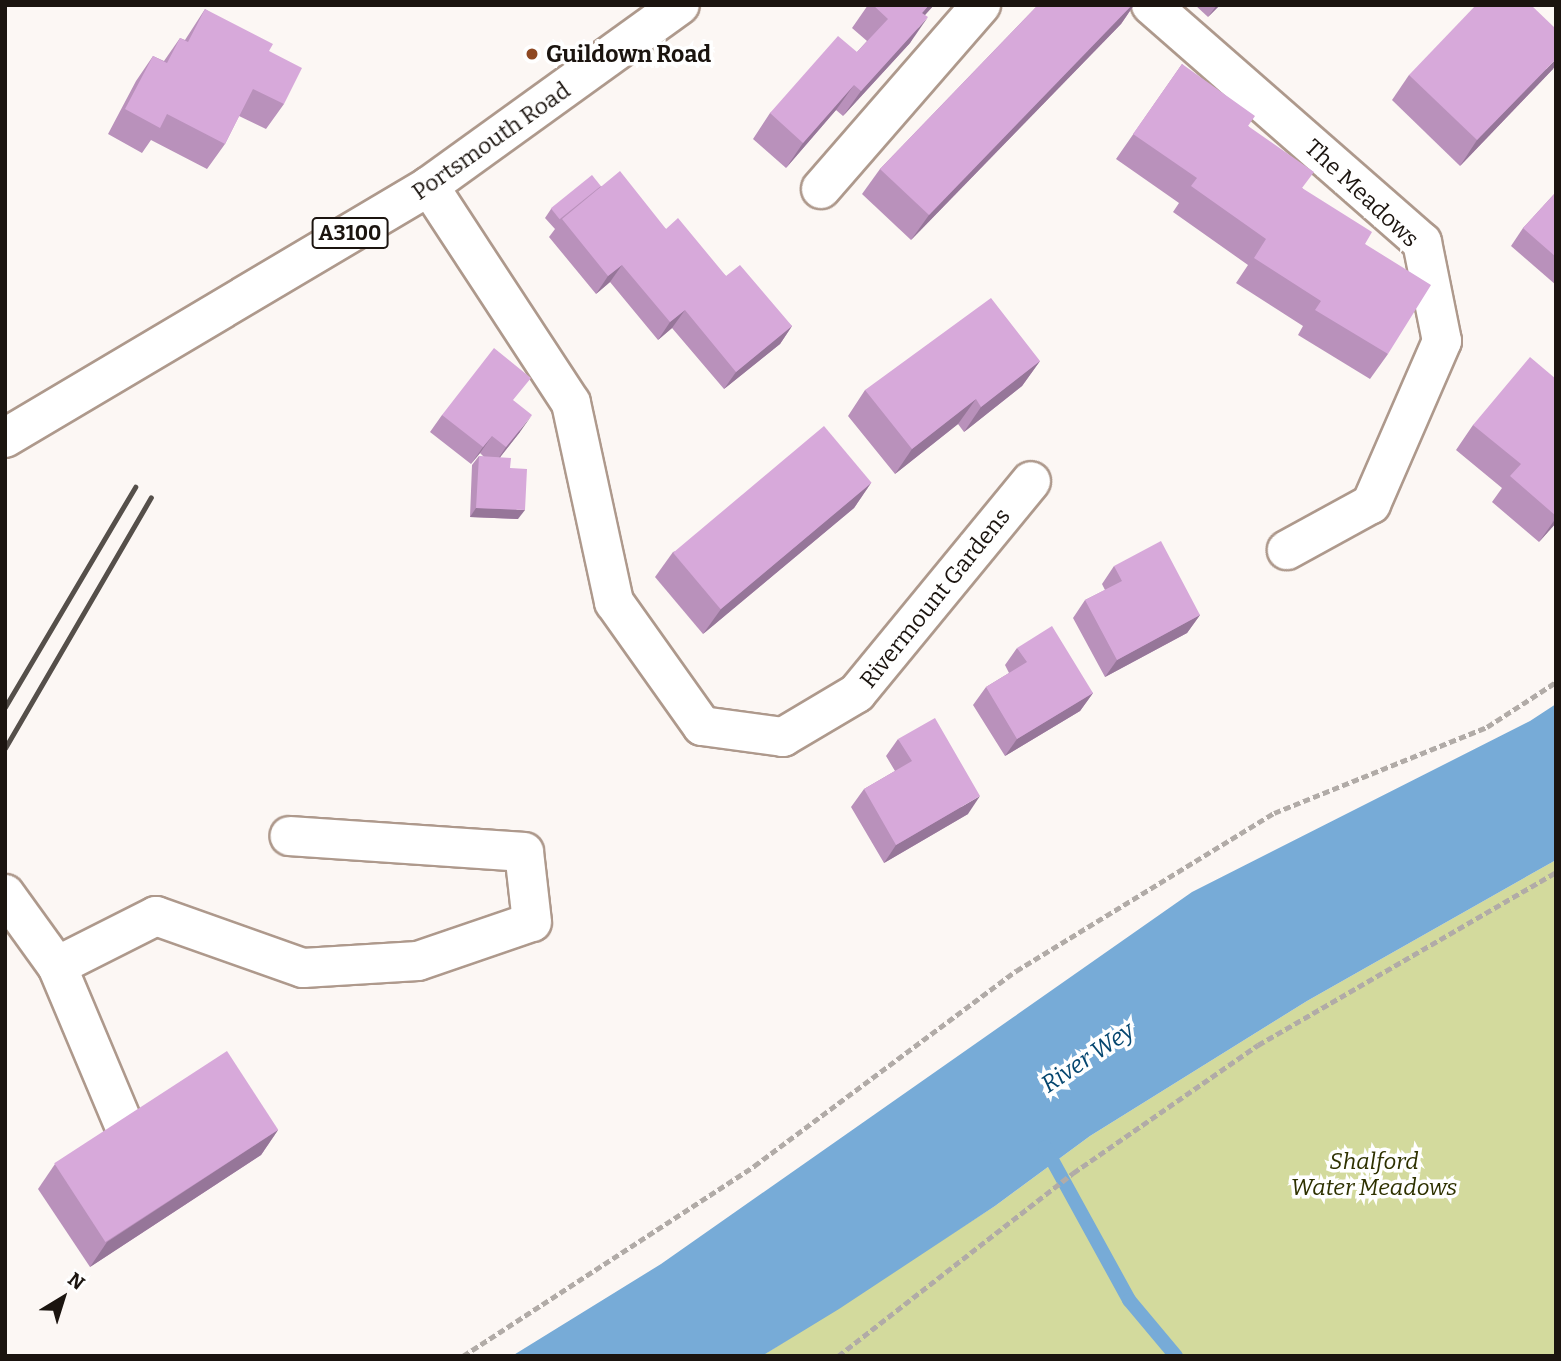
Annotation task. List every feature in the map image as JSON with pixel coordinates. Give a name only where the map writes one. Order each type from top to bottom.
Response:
[{"type":"street","name":"Portsmouth Road","points":[[5,438],[28,428],[429,186],[680,5]]},
{"type":"street","points":[[821,189],[981,5]]},
{"type":"street","name":"The Meadows","points":[[1152,5],[1422,242],[1442,341],[1371,504],[1287,550]]},
{"type":"street","name":"Rivermount Gardens","points":[[429,186],[572,403],[614,602],[702,726],[783,737],[857,693],[1031,481]]},
{"type":"street","points":[[57,966],[156,916],[303,968],[418,961],[532,922],[524,852],[290,836]]},
{"type":"street","points":[[5,894],[57,966],[126,1130]]},
{"type":"path","points":[[463,1356],[754,1166],[1016,971],[1274,813],[1487,727],[1556,682]]},
{"type":"path","points":[[838,1356],[1058,1184],[1258,1045],[1556,872]]},
{"type":"green space","name":"Shalford Water Meadows","points":[[1556,860],[1556,1356],[762,1356],[995,1206],[1090,1136],[1307,1001]]},
{"type":"water","name":"River Wey","points":[[1556,704],[1556,860],[1307,1001],[1090,1136],[995,1206],[839,1309],[762,1356],[512,1356],[661,1264],[1192,892],[1530,721]]},
{"type":"building","points":[[873,5],[929,5],[922,13],[928,17],[861,91],[854,85],[803,143],[770,113],[838,36],[857,52],[888,19]]},
{"type":"building","points":[[1038,5],[1132,5],[929,215],[880,169]]},
{"type":"building","points":[[1476,5],[1531,5],[1556,29],[1556,59],[1477,140],[1409,75]]},
{"type":"building","points":[[205,9],[273,44],[269,51],[302,68],[284,104],[253,89],[225,144],[167,114],[160,128],[125,109],[153,56],[167,63],[180,38],[188,42]]},
{"type":"building","points":[[1182,64],[1255,116],[1248,126],[1314,172],[1302,188],[1372,232],[1365,244],[1431,285],[1388,354],[1315,310],[1321,301],[1254,258],[1266,239],[1191,186],[1197,178],[1133,134]]},
{"type":"building","points":[[620,171],[666,229],[678,218],[726,276],[740,265],[792,326],[736,372],[685,310],[670,322],[622,265],[608,276],[562,219]]},
{"type":"building","points":[[592,175],[601,186],[560,219],[551,208]]},
{"type":"building","points":[[1556,192],[1556,257],[1523,228]]},
{"type":"building","points":[[991,298],[1040,361],[981,407],[976,399],[912,449],[865,390]]},
{"type":"building","points":[[494,348],[531,378],[513,400],[532,415],[506,447],[492,436],[483,447],[442,415]]},
{"type":"building","points":[[1530,357],[1556,379],[1556,516],[1510,476],[1521,464],[1473,425]]},
{"type":"building","points":[[824,426],[872,483],[721,609],[673,553]]},
{"type":"building","points":[[479,456],[511,458],[510,468],[527,469],[525,510],[476,508]]},
{"type":"building","points":[[1161,541],[1200,615],[1117,660],[1085,600],[1122,581],[1114,566]]},
{"type":"building","points":[[1052,626],[1093,693],[1017,739],[986,687],[1027,662],[1017,648]]},
{"type":"building","points":[[935,718],[980,796],[896,845],[864,789],[912,761],[898,739]]},
{"type":"building","points":[[227,1051],[278,1130],[105,1242],[54,1163]]},
{"type":"waterway","points":[[1045,1147],[1129,1300],[1176,1356]]},
{"type":"railway","points":[[5,707],[135,487]]},
{"type":"railway","points":[[5,748],[151,497]]},
{"type":"place","name":"Guildown Road","points":[[532,54]]}]
